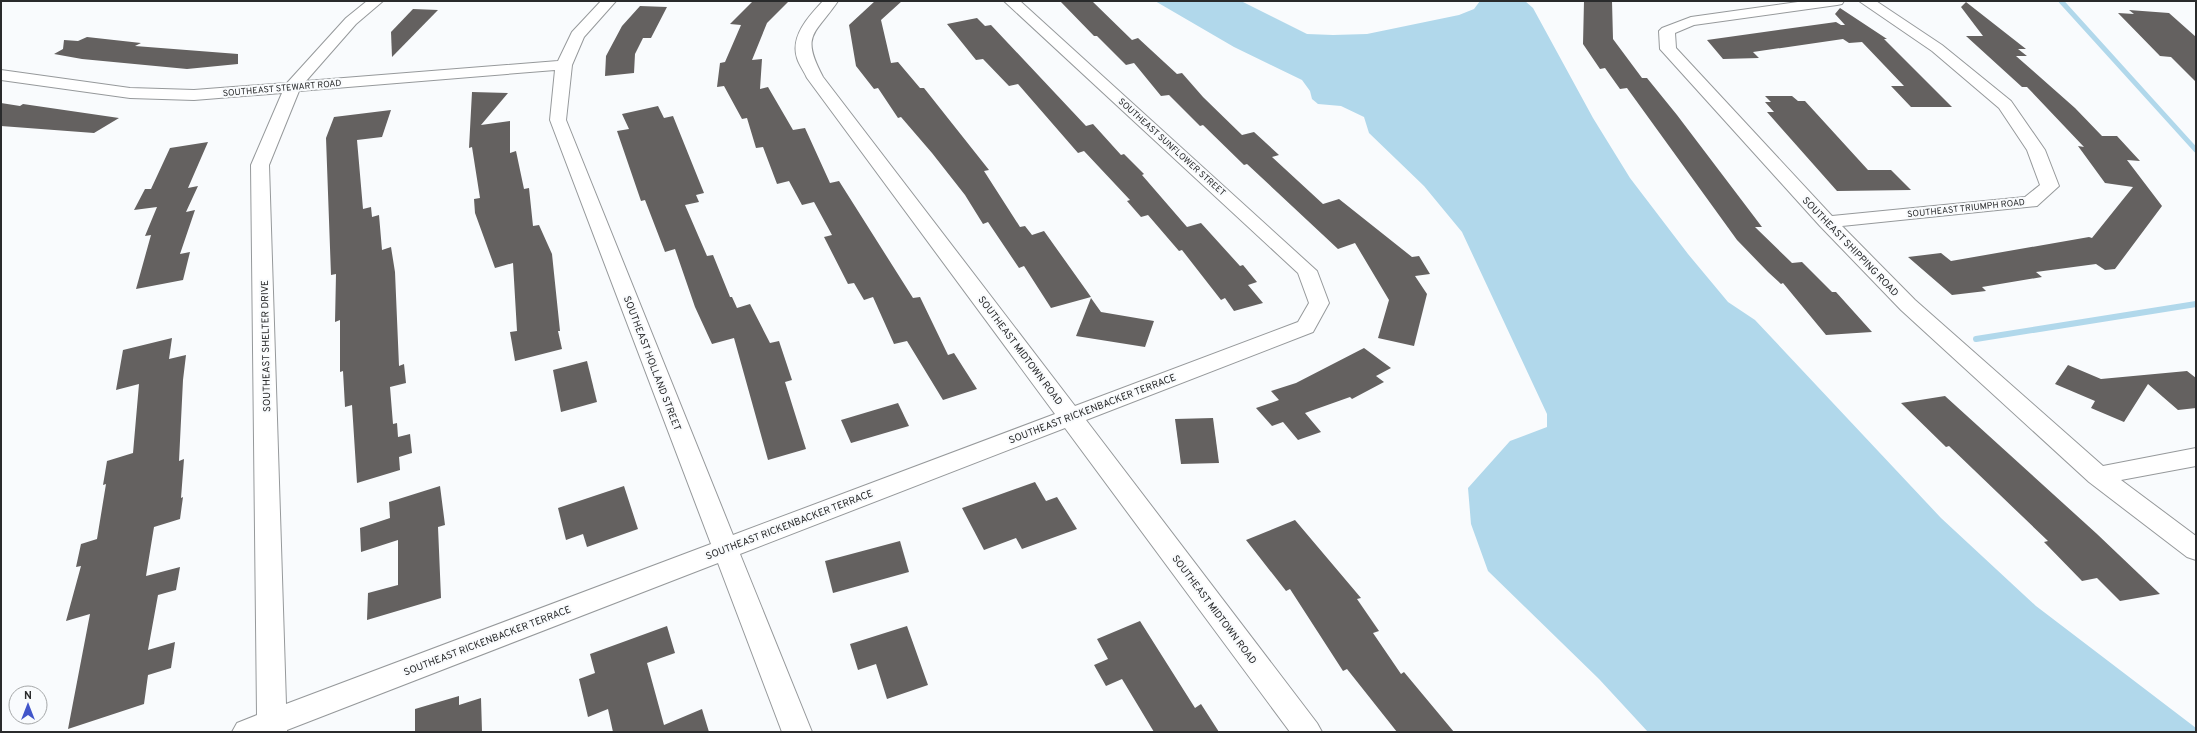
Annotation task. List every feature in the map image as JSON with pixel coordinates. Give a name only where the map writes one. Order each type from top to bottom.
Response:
[{"type":"street","name":"SOUTHEAST SHELTER DRIVE","points":[[272,727],[260,165],[293,86],[351,21],[376,1]]},
{"type":"street","name":"SOUTHEAST HOLLAND STREET","points":[[609,1],[577,35],[564,65],[558,120],[797,732]]},
{"type":"street","name":"SOUTHEAST MIDTOWN ROAD","points":[[831,1],[816,17],[805,37],[804,56],[815,78],[1307,732]]},
{"type":"street","name":"SOUTHEAST SUNFLOWER STREET","points":[[1011,1],[1307,271],[1319,303]]},
{"type":"street","name":"SOUTHEAST SHIPPING ROAD","points":[[1837,1],[1691,21],[1667,31],[1668,49],[1827,222],[1908,305],[2098,476],[2196,550]]},
{"type":"street","name":"SOUTHEAST TRIUMPH ROAD","points":[[1827,222],[2030,202],[2050,186],[2036,150],[2005,105],[1937,48],[1866,1]]},
{"type":"street","name":"SOUTHEAST STEWART ROAD","points":[[1,75],[130,93],[194,95],[564,65]]},
{"type":"street","name":"SOUTHEAST RICKENBACKER TERRACE","points":[[247,732],[272,727],[726,548],[1306,327],[1319,303]]},
{"type":"street","points":[[2098,476],[2196,457]]},
{"type":"water","points":[[1155,1],[1241,1],[1307,34],[1333,35],[1367,34],[1459,15],[1474,9],[1480,1],[1525,1],[1533,8],[1593,118],[1630,178],[1688,254],[1728,302],[1755,320],[1941,518],[2036,606],[2196,728],[2196,732],[1648,732],[1599,679],[1488,571],[1471,524],[1468,488],[1510,441],[1547,427],[1547,414],[1462,232],[1424,186],[1369,133],[1364,117],[1341,106],[1318,104],[1312,99],[1310,91],[1302,80],[1234,47]]},
{"type":"building","points":[[753,1],[789,1],[767,23],[752,60],[762,59],[760,89],[768,87],[793,130],[805,128],[830,183],[839,181],[913,298],[920,297],[948,355],[954,353],[977,389],[943,400],[907,341],[894,344],[873,297],[864,300],[854,283],[848,284],[824,237],[832,235],[814,202],[802,205],[789,181],[777,184],[763,147],[756,148],[747,118],[742,119],[724,86],[717,87],[720,63],[725,62],[741,25],[730,24]]},
{"type":"building","points":[[875,1],[902,1],[881,20],[891,63],[898,62],[920,88],[924,88],[989,170],[984,171],[1020,227],[1025,226],[1032,235],[1044,231],[1091,297],[1051,308],[1024,266],[1019,268],[988,222],[983,224],[965,195],[932,153],[901,117],[898,118],[878,88],[874,89],[856,66],[849,25]]},
{"type":"building","points":[[1060,1],[1092,1],[1132,40],[1138,38],[1177,74],[1182,73],[1203,97],[1242,135],[1254,132],[1279,155],[1272,157],[1323,204],[1339,199],[1412,257],[1419,256],[1430,274],[1415,276],[1427,294],[1414,346],[1378,338],[1389,300],[1355,243],[1338,249],[1247,164],[1244,165],[1203,125],[1200,126],[1169,95],[1161,96],[1134,63],[1126,65],[1097,36],[1094,36]]},
{"type":"building","points":[[1584,1],[1612,1],[1613,39],[1642,78],[1647,78],[1677,115],[1762,227],[1755,227],[1792,263],[1802,262],[1832,292],[1836,292],[1872,332],[1826,335],[1783,283],[1781,284],[1768,272],[1737,240],[1627,88],[1620,89],[1605,68],[1600,69],[1583,44]]},
{"type":"building","points":[[1966,2],[2026,49],[2018,49],[2027,56],[2016,56],[2075,108],[2102,136],[2117,136],[2140,161],[2127,160],[2162,206],[2115,269],[2105,270],[2096,264],[2036,272],[2042,277],[1982,287],[1986,291],[1952,295],[1908,257],[1941,253],[1951,261],[2089,237],[2092,238],[2133,187],[2105,183],[2078,146],[2084,147],[2027,87],[2022,87],[1966,36],[1983,36],[1961,7]]},
{"type":"building","points":[[640,6],[667,7],[651,38],[643,38],[635,54],[634,73],[605,76],[606,56],[622,26]]},
{"type":"building","points":[[1840,8],[1887,39],[1884,39],[1952,107],[1911,107],[1891,86],[1904,86],[1862,42],[1849,43],[1843,39],[1753,52],[1759,58],[1723,59],[1707,40],[1836,22],[1841,25],[1845,25],[1835,14]]},
{"type":"building","points":[[413,9],[438,10],[392,57],[391,32]]},
{"type":"building","points":[[2129,10],[2169,13],[2196,37],[2196,82],[2171,57],[2160,56],[2118,13],[2134,14]]},
{"type":"building","points":[[977,18],[985,26],[991,25],[1086,126],[1093,124],[1121,155],[1124,154],[1144,174],[1142,175],[1187,227],[1201,223],[1240,266],[1243,265],[1257,282],[1248,285],[1263,303],[1234,311],[1225,298],[1221,300],[1182,250],[1179,251],[1148,215],[1141,217],[1127,201],[1130,200],[1084,151],[1078,153],[1018,84],[1009,86],[983,59],[976,60],[947,24]]},
{"type":"building","points":[[87,37],[141,43],[135,46],[238,54],[238,64],[187,69],[82,59],[54,54],[63,49],[64,40],[78,41]]},
{"type":"building","points":[[472,92],[508,93],[481,125],[510,121],[510,153],[516,151],[524,189],[529,188],[533,226],[539,225],[552,254],[560,331],[558,331],[562,349],[515,361],[510,332],[517,331],[513,263],[495,268],[475,213],[474,199],[480,198],[472,147],[469,148]]},
{"type":"building","points":[[1765,96],[1792,96],[1798,101],[1805,101],[1868,170],[1891,170],[1911,190],[1837,191],[1767,112],[1774,112],[1765,102],[1771,102]]},
{"type":"building","points":[[1,103],[20,106],[23,104],[119,118],[94,133],[1,126]]},
{"type":"building","points":[[658,106],[664,118],[673,116],[704,193],[696,195],[699,202],[685,205],[707,256],[713,255],[730,297],[732,297],[737,308],[750,304],[770,343],[779,341],[792,380],[785,382],[806,449],[768,460],[734,338],[712,344],[695,307],[675,249],[665,252],[645,200],[641,201],[617,131],[629,129],[622,114]]},
{"type":"building","points":[[391,110],[382,137],[357,140],[363,209],[371,207],[372,217],[379,215],[382,250],[391,247],[395,272],[399,366],[404,364],[406,383],[390,387],[393,424],[397,423],[398,437],[410,434],[412,453],[399,457],[400,470],[357,483],[352,405],[345,407],[343,371],[340,372],[340,320],[335,322],[336,274],[331,275],[326,138],[334,117]]},
{"type":"building","points":[[208,142],[188,188],[198,186],[186,212],[195,210],[180,254],[190,252],[183,280],[136,289],[151,235],[145,236],[157,207],[134,210],[145,189],[151,189],[170,148]]},
{"type":"building","points":[[1091,298],[1101,312],[1154,321],[1145,347],[1076,336]]},
{"type":"building","points":[[172,338],[169,359],[186,355],[183,380],[179,461],[184,459],[181,498],[183,497],[180,519],[154,527],[146,576],[180,567],[176,590],[158,595],[148,650],[175,642],[171,668],[148,675],[144,704],[68,729],[90,614],[66,621],[81,566],[76,567],[81,544],[97,539],[106,484],[103,485],[107,461],[133,453],[139,384],[116,390],[123,350]]},
{"type":"building","points":[[1364,348],[1391,368],[1376,376],[1384,382],[1352,399],[1350,397],[1305,413],[1321,432],[1298,440],[1283,422],[1272,426],[1256,408],[1279,400],[1271,391],[1296,383]]},
{"type":"building","points":[[587,361],[597,402],[561,412],[553,370]]},
{"type":"building","points":[[2068,365],[2101,379],[2187,371],[2196,378],[2196,408],[2178,410],[2148,384],[2124,422],[2091,408],[2095,401],[2055,384]]},
{"type":"building","points":[[1945,396],[2097,534],[2160,594],[2120,601],[2097,578],[2082,581],[2044,542],[2048,541],[1949,446],[1946,447],[1901,403]]},
{"type":"building","points":[[898,403],[909,426],[851,443],[841,420]]},
{"type":"building","points":[[1213,418],[1219,463],[1181,464],[1175,419]]},
{"type":"building","points":[[1035,482],[1046,501],[1057,497],[1077,529],[1022,549],[1016,538],[984,550],[962,508]]},
{"type":"building","points":[[440,486],[445,525],[438,527],[441,598],[367,620],[368,593],[398,585],[398,540],[361,552],[360,528],[390,518],[389,502]]},
{"type":"building","points":[[624,486],[638,529],[587,547],[583,534],[566,540],[558,508]]},
{"type":"building","points":[[1295,520],[1361,598],[1357,599],[1379,631],[1373,633],[1401,674],[1404,672],[1454,732],[1397,732],[1347,669],[1343,671],[1290,589],[1286,591],[1246,540]]},
{"type":"building","points":[[900,541],[909,572],[833,593],[825,561]]},
{"type":"building","points":[[1140,621],[1195,708],[1201,704],[1219,732],[1154,732],[1122,679],[1106,686],[1094,665],[1108,659],[1097,639]]},
{"type":"building","points":[[667,626],[675,653],[647,663],[664,725],[702,709],[709,732],[613,732],[608,709],[588,717],[579,679],[595,673],[590,654]]},
{"type":"building","points":[[907,626],[928,685],[887,699],[876,664],[858,670],[850,644]]},
{"type":"building","points":[[459,696],[459,705],[481,698],[482,732],[415,732],[415,709]]},
{"type":"waterway","points":[[2061,1],[2196,150]]},
{"type":"waterway","points":[[1976,339],[2196,304]]}]
